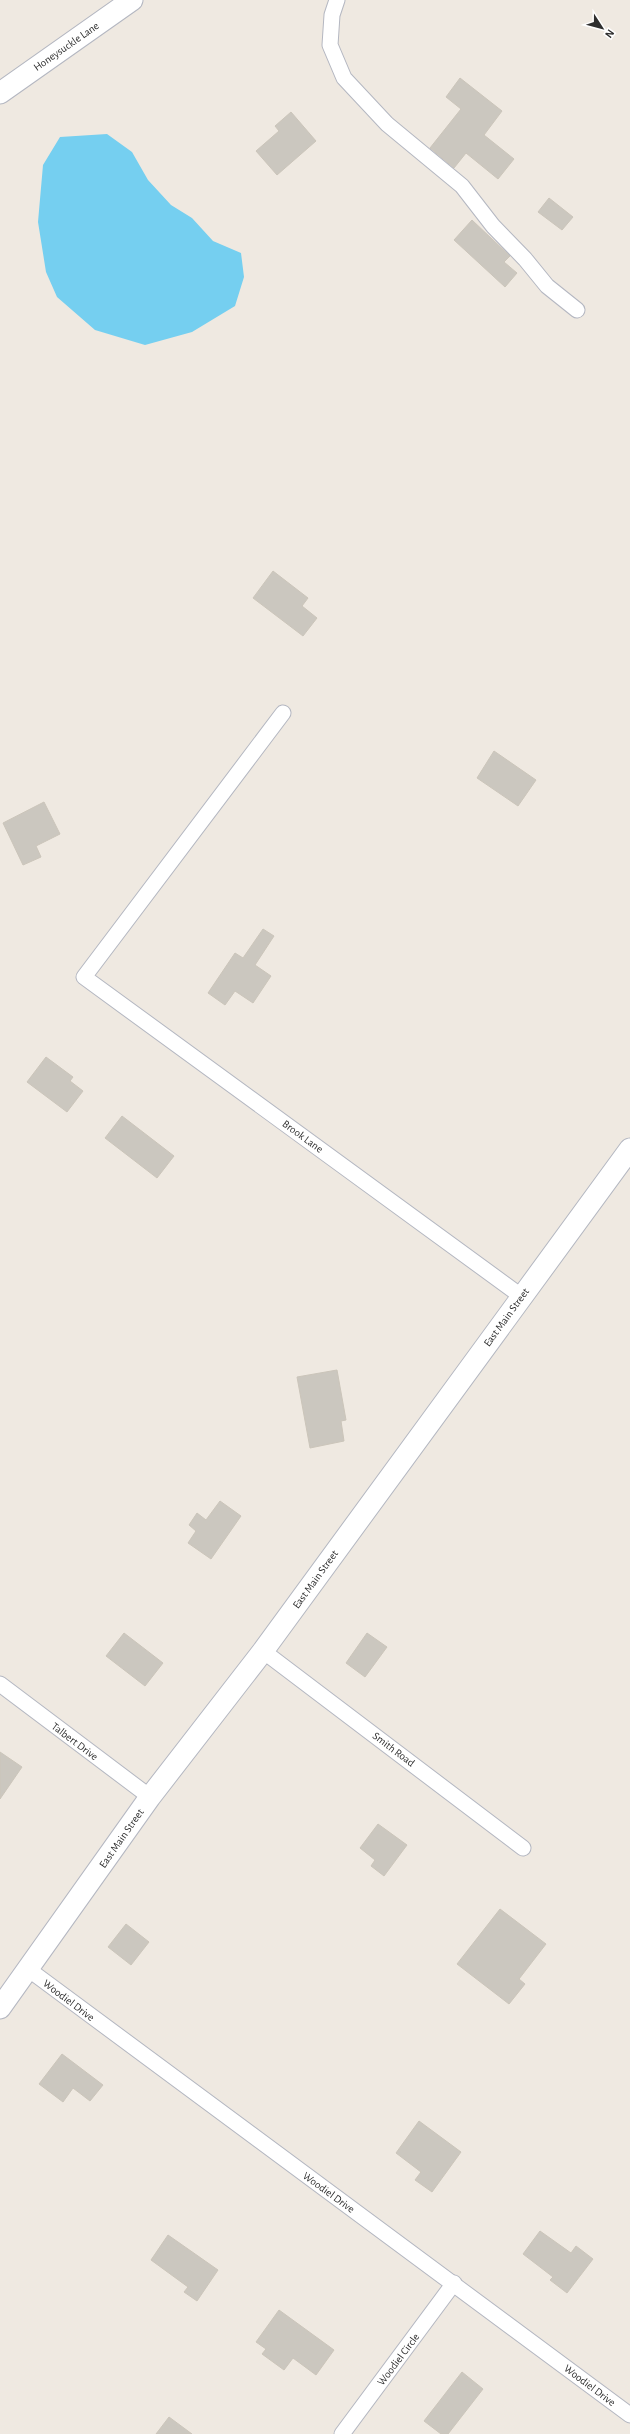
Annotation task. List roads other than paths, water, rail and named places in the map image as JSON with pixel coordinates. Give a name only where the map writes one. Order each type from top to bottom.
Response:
[{"type":"street","name":"Honeysuckle Lane","points":[[0,93],[132,0]]},
{"type":"street","points":[[337,0],[332,15],[330,45],[344,78],[387,124],[462,186],[493,226],[525,259],[547,286],[578,310]]},
{"type":"street","name":"Brook Lane","points":[[283,713],[84,977],[521,1296]]},
{"type":"street","name":"East Main Street","points":[[0,2008],[150,1797],[263,1651],[521,1296],[630,1149]]},
{"type":"street","name":"Smith Road","points":[[263,1651],[523,1848]]},
{"type":"street","name":"Talbert Drive","points":[[0,1684],[150,1797]]},
{"type":"street","name":"Woodiel Drive","points":[[28,1970],[630,2415]]},
{"type":"street","name":"Woodiel Circle","points":[[342,2434],[454,2284]]},
{"type":"water","points":[[107,134],[132,152],[148,180],[171,205],[192,218],[213,241],[241,253],[244,277],[235,306],[192,332],[145,345],[95,330],[57,297],[46,272],[38,222],[43,165],[60,137]]}]
